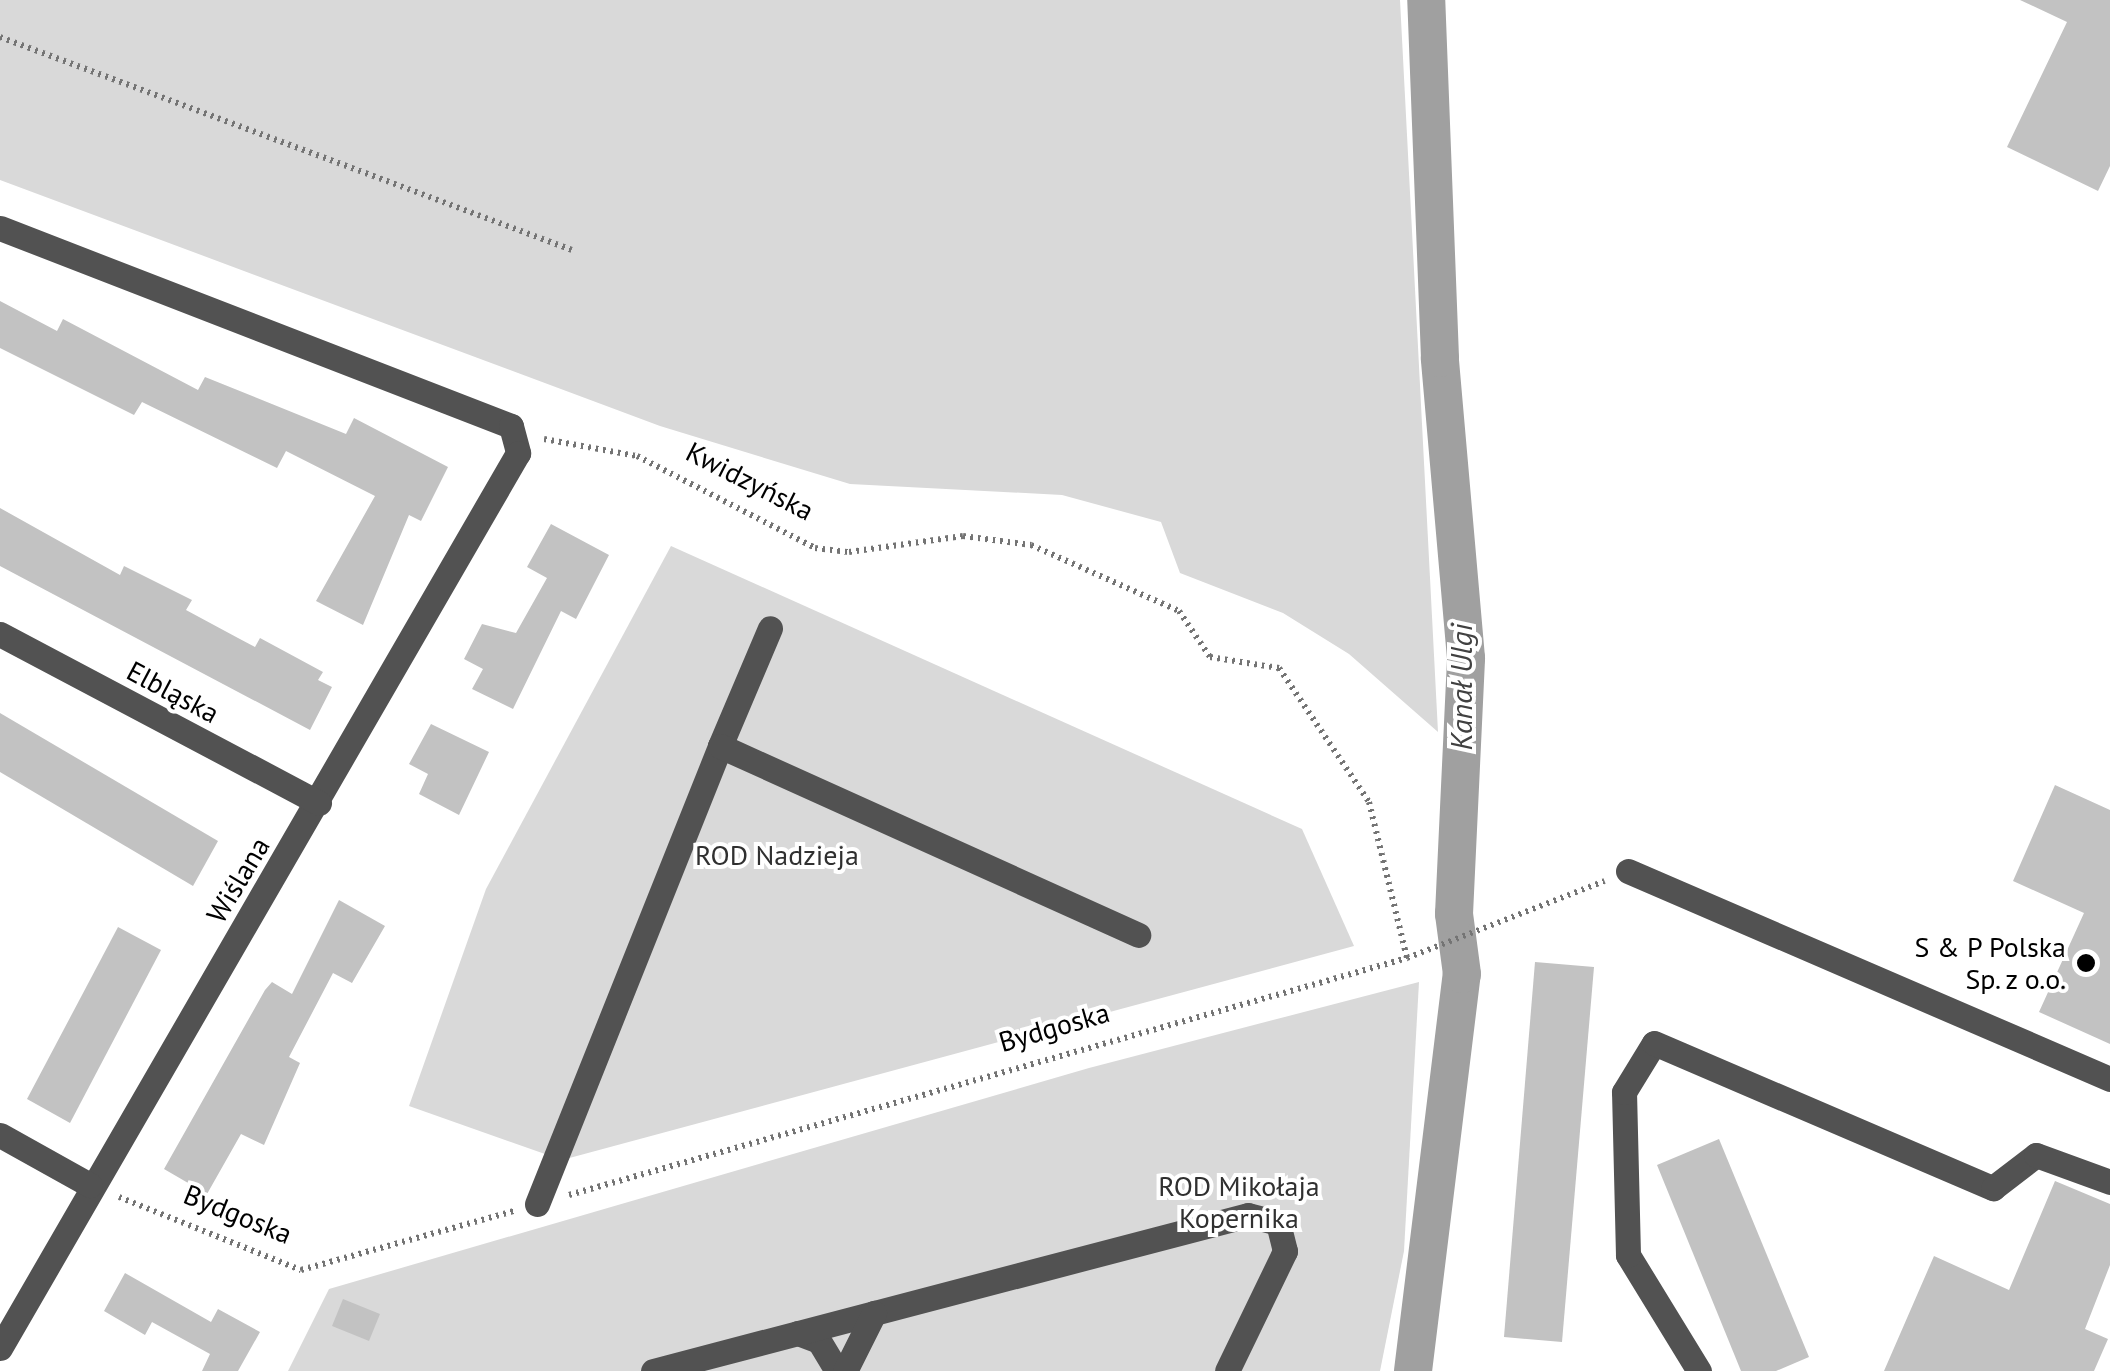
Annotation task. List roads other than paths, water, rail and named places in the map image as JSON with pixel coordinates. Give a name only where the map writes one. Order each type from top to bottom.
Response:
[{"type":"street","name":"Wiślana","points":[[0,228],[511,426],[518,440],[518,453],[319,803],[90,1185],[0,1348]]},
{"type":"street","points":[[537,1204],[770,628]]},
{"type":"street","name":"Elbląska","points":[[0,634],[319,803]]},
{"type":"street","points":[[720,746],[1138,935]]},
{"type":"street","points":[[1628,871],[2110,1079]]},
{"type":"street","points":[[1699,1371],[1628,1255],[1624,1092],[1654,1044],[1993,1188],[2036,1154],[2110,1182]]},
{"type":"street","points":[[0,1135],[90,1185]]},
{"type":"street","points":[[654,1371],[1248,1214],[1278,1222],[1285,1252],[1227,1371]]},
{"type":"street","points":[[845,1371],[874,1313]]},
{"type":"street","points":[[798,1333],[818,1341],[837,1371]]},
{"type":"waterway","name":"Kanał Ulgi","points":[[1413,1371],[1462,974],[1454,914],[1466,658],[1440,358],[1426,0]]},
{"type":"place","name":"S & P Polska Sp. z o.o.","points":[[2086,963]]},
{"type":"park label","name":"ROD Nadzieja","points":[[777,855]]},
{"type":"park label","name":"ROD Mikołaja Kopernika","points":[[1239,1202]]}]
